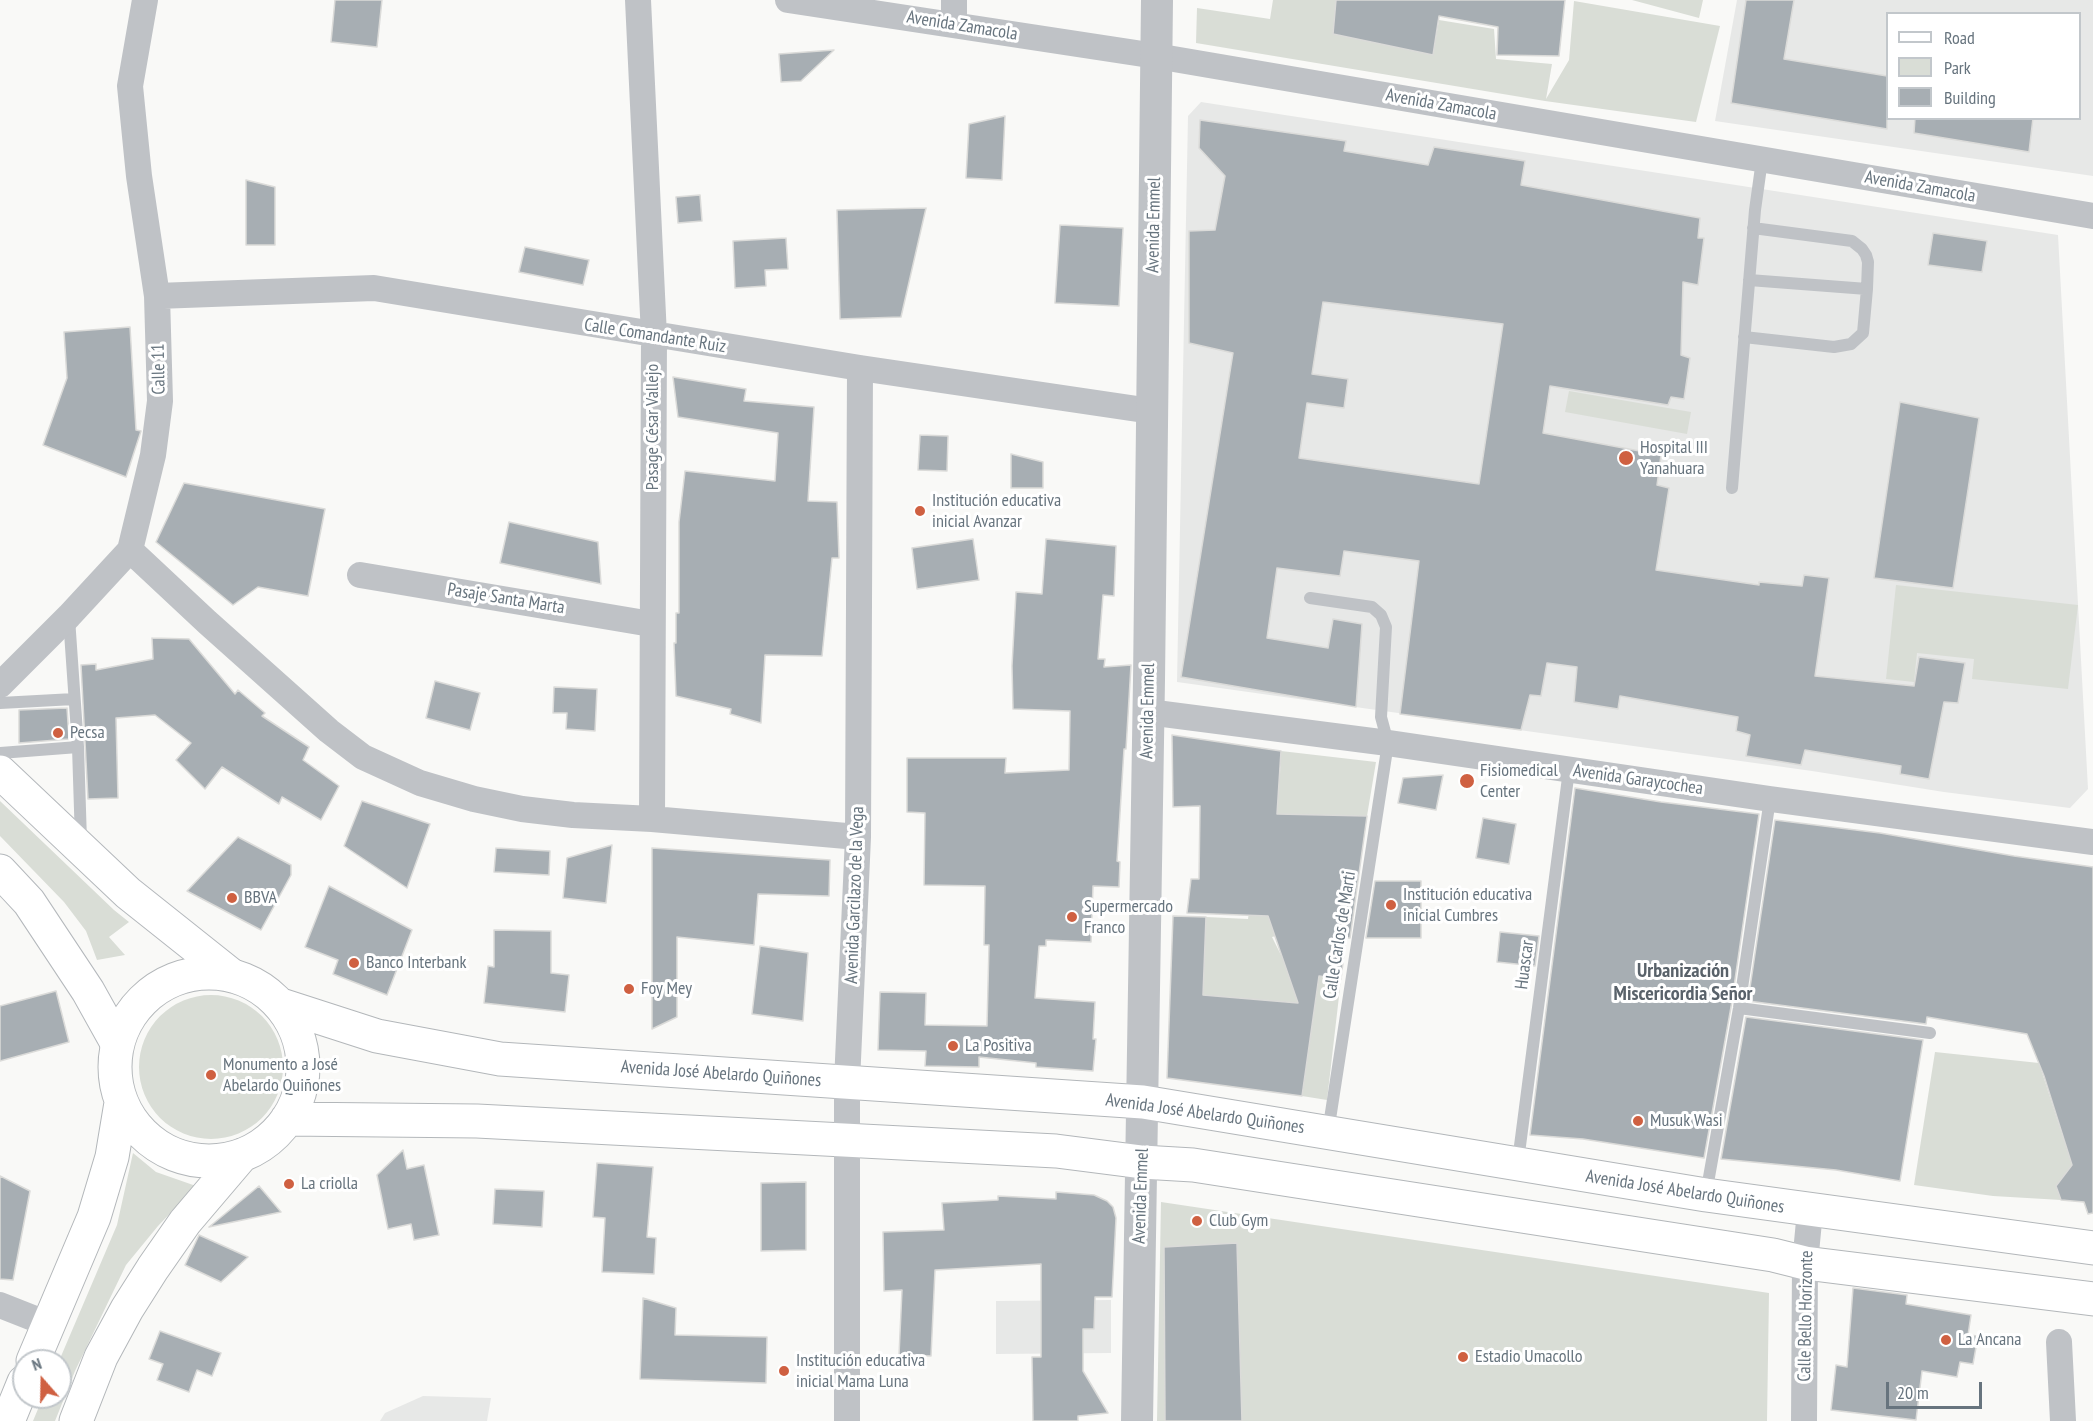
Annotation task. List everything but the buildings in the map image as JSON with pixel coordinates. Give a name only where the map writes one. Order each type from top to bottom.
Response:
[{"type":"main road","points":[[0,772],[128,893],[231,975]]},
{"type":"main road","points":[[0,871],[29,902],[88,991],[117,1043]]},
{"type":"main road","points":[[207,973],[231,975],[249,982],[266,991],[281,1005],[293,1024],[301,1046],[304,1069],[296,1104],[275,1134],[260,1146],[242,1155],[214,1161],[185,1158],[158,1147],[136,1128],[121,1103],[114,1063],[117,1043],[126,1020],[141,1001],[160,986],[182,976],[207,973]]},
{"type":"main road","name":"Avenida José Abelardo Quiñones","points":[[281,1005],[377,1036],[500,1059],[1143,1102],[1706,1196],[2093,1248]]},
{"type":"main road","points":[[38,1349],[94,1217],[112,1156],[121,1103]]},
{"type":"main road","points":[[287,1119],[477,1121],[1056,1151],[1142,1162],[1193,1165],[1761,1253],[1805,1263],[2093,1299]]},
{"type":"main road","points":[[76,1421],[101,1357],[127,1309],[185,1221],[242,1155]]},
{"type":"street","name":"Calle 11","points":[[0,685],[69,616],[130,550],[153,455],[160,401],[157,296],[139,176],[130,86],[145,0]]},
{"type":"street","name":"Pasage César Vallejo","points":[[638,0],[654,336],[651,624],[652,819]]},
{"type":"street","name":"Avenida Zamacola","points":[[788,0],[954,12],[1156,56],[1762,160],[2093,223]]},
{"type":"street","name":"Avenida Emmel","points":[[1137,1421],[1157,0]]},
{"type":"street","name":"Calle Comandante Ruiz","points":[[157,296],[374,288],[654,336],[1151,411]]},
{"type":"street","name":"Avenida Garcilazo de la Vega","points":[[848,1421],[847,1082],[858,837],[860,368]]},
{"type":"street","points":[[130,550],[329,731],[363,757],[420,783],[474,799],[522,809],[858,837]]},
{"type":"street","name":"Pasaje Santa Marta","points":[[360,575],[651,624]]},
{"type":"street","name":"Avenida Garaycochea","points":[[1148,712],[1388,742],[1770,799],[2093,842]]},
{"type":"street","name":"Calle Bello Horizonte","points":[[1804,1421],[1805,1263],[1809,1211]]},
{"type":"street","points":[[0,1305],[48,1324]]},
{"type":"street","points":[[2059,1342],[2063,1421]]},
{"type":"lane","points":[[1732,488],[1753,228],[1762,160]]},
{"type":"lane","points":[[1744,337],[1834,347],[1851,344],[1863,333],[1867,289],[1866,255],[1863,249],[1852,241],[1753,228]]},
{"type":"lane","points":[[1749,280],[1867,289]]},
{"type":"lane","points":[[1310,598],[1372,607],[1377,610],[1384,621],[1386,627],[1381,717],[1388,742]]},
{"type":"lane","points":[[69,616],[82,851]]},
{"type":"lane","points":[[0,703],[74,699]]},
{"type":"lane","name":"Calle Carlos de Marti","points":[[1328,1133],[1388,742]]},
{"type":"lane","points":[[0,753],[78,747]]},
{"type":"lane","name":"Huascar","points":[[1518,1166],[1569,770]]},
{"type":"lane","points":[[1706,1196],[1739,1008],[1770,799]]},
{"type":"lane","points":[[1739,1008],[1930,1033]]},
{"type":"shaded area","points":[[1737,0],[2093,0],[2093,176],[1715,121]]},
{"type":"shaded area","name":"Hospital III Yanahuara","points":[[1201,102],[2058,235],[2088,789],[2070,808],[1177,682],[1188,116]]},
{"type":"shaded area","points":[[1111,1300],[1111,1353],[996,1354],[996,1301]]},
{"type":"shaded area","points":[[423,1396],[491,1398],[487,1421],[380,1421],[385,1413]]},
{"type":"green space","points":[[1273,0],[1336,0],[1433,54],[1439,20],[1494,29],[1496,59],[1552,64],[1546,99],[1569,60],[1574,1],[1720,26],[1696,122],[1545,101],[1196,43],[1197,8],[1270,19]]},
{"type":"green space","points":[[1632,0],[1703,0],[1699,18]]},
{"type":"green space","points":[[1569,391],[1691,412],[1687,434],[1565,412]]},
{"type":"green space","points":[[1896,585],[2078,605],[2068,689],[1972,679],[1974,659],[1917,653],[1914,682],[1886,679]]},
{"type":"green space","points":[[1281,751],[1376,762],[1367,816],[1294,815],[1292,932],[1272,937],[1284,961],[1309,975],[1341,979],[1327,1100],[1302,1096],[1314,1006],[1203,995],[1206,917],[1248,919],[1267,772],[1280,774]]},
{"type":"green space","points":[[0,801],[129,922],[109,937],[125,955],[97,960],[86,931],[64,902],[0,836]]},
{"type":"green space","points":[[211,995],[239,1000],[262,1016],[278,1039],[283,1067],[278,1095],[262,1118],[239,1134],[211,1139],[183,1134],[160,1118],[144,1095],[139,1067],[144,1039],[160,1016],[183,1000]]},
{"type":"green space","points":[[1935,1052],[2039,1063],[2072,1165],[2056,1186],[2061,1200],[1993,1196],[1914,1185]]},
{"type":"green space","points":[[133,1153],[156,1172],[196,1186],[158,1226],[126,1265],[72,1378],[72,1349],[64,1349],[117,1225]]},
{"type":"green space","name":"Estadio Umacollo","points":[[1161,1202],[1769,1293],[1767,1421],[1157,1421]]},
{"type":"green space","points":[[38,1409],[60,1409],[55,1421],[33,1421]]},
{"type":"place","name":"Hospital III Yanahuara","points":[[1626,458]]},
{"type":"place","name":"Institución educativa inicial Avanzar","points":[[920,511]]},
{"type":"place","name":"Pecsa","points":[[58,733]]},
{"type":"place","name":"Fisiomedical Center","points":[[1467,781]]},
{"type":"place","name":"BBVA","points":[[232,898]]},
{"type":"place","name":"Institución educativa inicial Cumbres","points":[[1391,905]]},
{"type":"place","name":"Supermercado Franco","points":[[1072,917]]},
{"type":"place","name":"Banco Interbank","points":[[354,963]]},
{"type":"place","name":"Foy Mey","points":[[629,989]]},
{"type":"place","name":"La Positiva","points":[[953,1046]]},
{"type":"place","name":"Monumento a José Abelardo Quiñones","points":[[211,1075]]},
{"type":"place","name":"Musuk Wasi","points":[[1638,1121]]},
{"type":"place","name":"La criolla","points":[[289,1184]]},
{"type":"place","name":"Club Gym","points":[[1197,1221]]},
{"type":"place","name":"La Ancana","points":[[1946,1340]]},
{"type":"place","name":"Estadio Umacollo","points":[[1463,1357]]},
{"type":"place","name":"Institución educativa inicial Mama Luna","points":[[784,1371]]},
{"type":"district","name":"Urbanización Miscericordia Señor","points":[[1683,982]]}]
